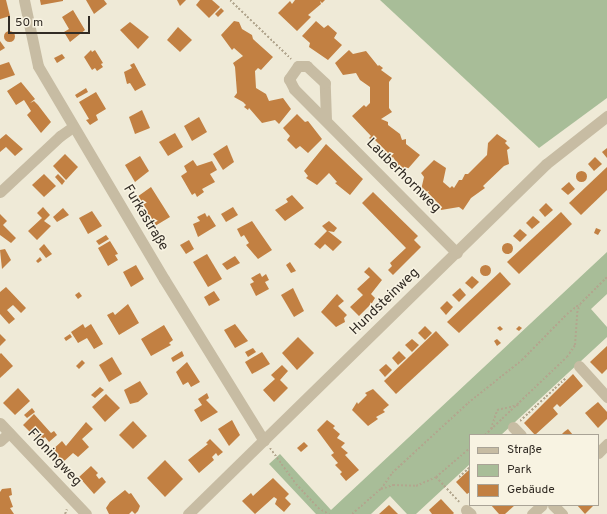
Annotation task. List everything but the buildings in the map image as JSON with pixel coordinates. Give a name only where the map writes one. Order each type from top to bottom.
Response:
[{"type":"street","name":"Furkastraße","points":[[24,0],[38,66],[73,127],[264,441]]},
{"type":"street","points":[[298,66],[307,66],[326,83],[326,120]]},
{"type":"street","name":"Lauberhornweg","points":[[298,66],[290,74],[290,84],[457,252]]},
{"type":"street","name":"Hundsteinweg","points":[[188,514],[546,164],[607,116]]},
{"type":"street","points":[[0,192],[60,136],[73,127]]},
{"type":"street","points":[[579,366],[607,396]]},
{"type":"street","name":"Floningweg","points":[[0,423],[86,514]]},
{"type":"street","points":[[0,441],[9,433]]},
{"type":"street","points":[[599,452],[607,444]]},
{"type":"street","points":[[532,514],[541,506]]},
{"type":"street","points":[[554,506],[562,514]]},
{"type":"path","points":[[230,0],[298,66]]},
{"type":"path","points":[[352,514],[381,489],[392,473],[468,403],[522,360],[567,314],[580,304],[607,277]]},
{"type":"path","points":[[486,434],[567,357],[575,345],[577,313],[580,304]]},
{"type":"path","points":[[517,431],[567,377]]},
{"type":"path","points":[[491,430],[497,410],[518,405]]},
{"type":"path","points":[[264,441],[301,489],[318,508],[328,514]]},
{"type":"path","points":[[381,489],[393,485],[416,486],[436,477],[469,449]]},
{"type":"path","points":[[459,477],[469,468]]},
{"type":"path","points":[[436,477],[468,512]]},
{"type":"green space","points":[[380,0],[607,0],[607,98],[539,148]]},
{"type":"green space","points":[[607,252],[607,294],[591,309],[607,327],[607,337],[502,434],[469,434],[469,465],[416,514],[407,514],[390,496],[371,514],[316,514],[269,464],[280,454],[331,510]]}]
